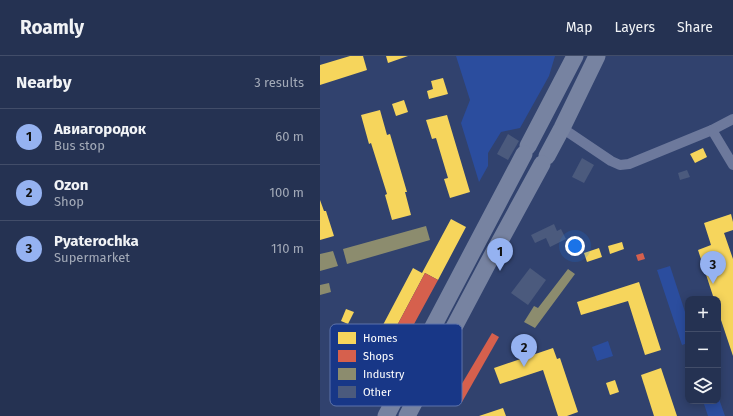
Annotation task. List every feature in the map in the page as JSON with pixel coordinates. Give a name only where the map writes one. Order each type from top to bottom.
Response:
[{"type":"main road","points":[[434,324],[575,56]]},
{"type":"main road","points":[[456,324],[562,128],[598,56]]},
{"type":"main road","points":[[386,416],[391,406]]},
{"type":"main road","points":[[407,416],[412,406]]},
{"type":"street","points":[[562,128],[611,161],[620,165],[629,164],[712,130],[733,119]]},
{"type":"street","points":[[712,130],[733,165]]},
{"type":"shaded area","points":[[456,56],[555,56],[549,76],[520,128],[501,132],[488,153],[488,166],[479,182],[461,123],[470,100]]},
{"type":"shaded area","points":[[670,266],[685,312],[685,344],[682,345],[657,270]]},
{"type":"shaded area","points":[[608,341],[613,356],[597,361],[592,347]]},
{"type":"shaded area","points":[[704,404],[721,404],[725,416],[708,416]]},
{"type":"building: Homes","points":[[350,56],[363,56],[367,70],[320,85],[320,65]]},
{"type":"building: Homes","points":[[386,56],[408,56],[388,63]]},
{"type":"building: Homes","points":[[443,78],[448,94],[429,99],[427,91],[433,89],[431,81]]},
{"type":"building: Homes","points":[[404,100],[408,112],[396,116],[392,104]]},
{"type":"building: Homes","points":[[380,110],[387,135],[390,134],[407,192],[405,192],[411,215],[392,220],[385,195],[387,194],[371,143],[369,144],[361,115]]},
{"type":"building: Homes","points":[[447,115],[470,192],[450,198],[444,179],[448,178],[436,138],[432,139],[426,120]]},
{"type":"building: Homes","points":[[703,148],[707,157],[695,163],[690,154]]},
{"type":"building: Homes","points":[[320,200],[324,211],[326,211],[334,236],[320,240]]},
{"type":"building: Homes","points":[[731,214],[733,222],[733,230],[724,233],[733,259],[733,356],[721,320],[721,296],[713,296],[698,250],[711,245],[704,223]]},
{"type":"building: Homes","points":[[451,219],[466,227],[438,280],[425,273],[398,324],[383,324],[413,268],[422,273]]},
{"type":"building: Homes","points":[[622,242],[624,249],[610,254],[608,246]]},
{"type":"building: Homes","points":[[599,248],[602,257],[587,262],[584,253]]},
{"type":"building: Homes","points":[[639,282],[661,350],[645,355],[628,301],[581,315],[577,302]]},
{"type":"building: Homes","points":[[346,309],[354,312],[348,324],[341,321]]},
{"type":"building: Homes","points":[[553,348],[557,359],[560,358],[578,412],[567,416],[558,416],[543,370],[500,384],[494,368]]},
{"type":"building: Homes","points":[[661,368],[677,416],[654,416],[641,375]]},
{"type":"building: Homes","points":[[615,380],[619,392],[610,395],[606,383]]},
{"type":"building: Homes","points":[[503,408],[506,416],[479,416]]},
{"type":"building: Shops","points":[[643,253],[645,259],[638,261],[636,255]]},
{"type":"building: Shops","points":[[425,273],[438,280],[414,324],[398,324]]},
{"type":"building: Shops","points":[[492,333],[499,337],[462,402],[462,384]]},
{"type":"building: Industry","points":[[426,226],[430,240],[347,264],[343,249]]},
{"type":"building: Industry","points":[[333,251],[338,266],[320,271],[320,254]]},
{"type":"building: Industry","points":[[568,269],[575,274],[535,328],[524,322],[534,306],[538,308]]},
{"type":"building: Industry","points":[[329,283],[331,292],[320,295],[320,285]]},
{"type":"building: Other","points":[[508,134],[519,141],[508,160],[497,154]]},
{"type":"building: Other","points":[[582,158],[594,165],[584,183],[572,177]]},
{"type":"building: Other","points":[[687,170],[690,177],[680,180],[678,173]]},
{"type":"building: Other","points":[[554,224],[557,231],[561,229],[566,239],[550,247],[546,238],[535,243],[531,235]]},
{"type":"building: Other","points":[[530,268],[546,280],[528,305],[511,293]]},
{"type":"place","name":"Авиагородок","points":[[500,271]]},
{"type":"place","name":"Pyaterochka","points":[[713,284]]},
{"type":"place","name":"Ozon","points":[[524,367]]}]
